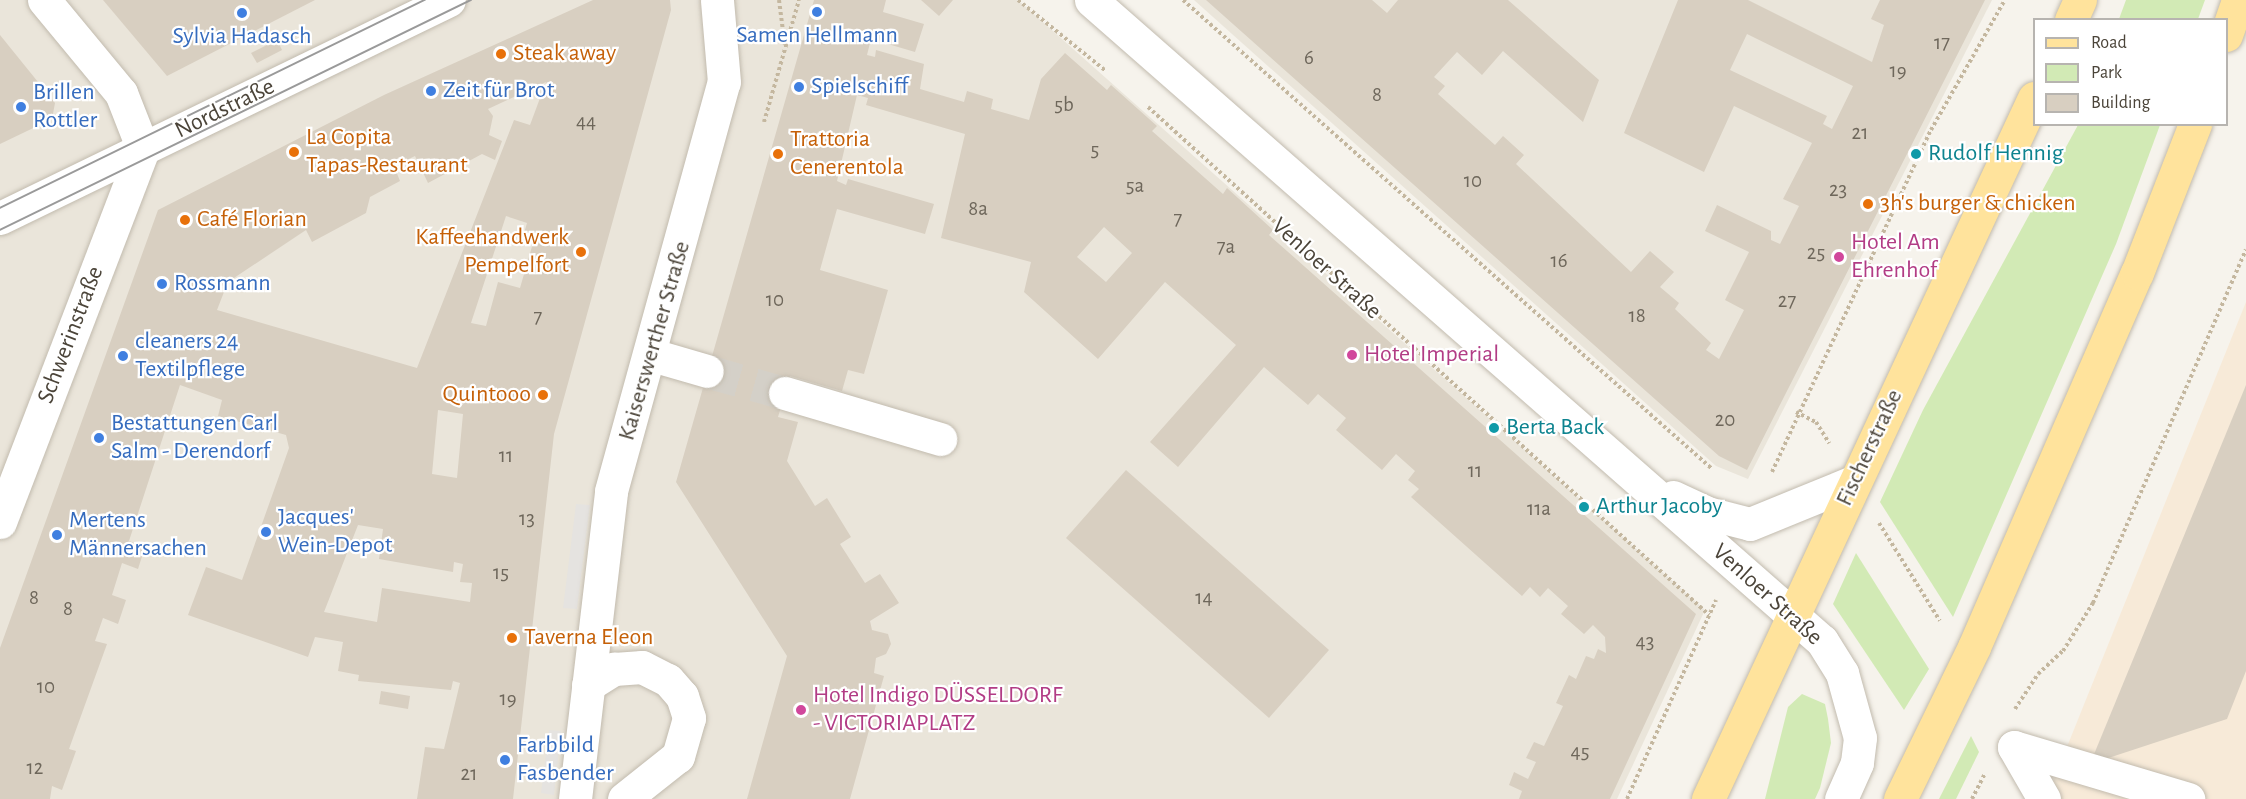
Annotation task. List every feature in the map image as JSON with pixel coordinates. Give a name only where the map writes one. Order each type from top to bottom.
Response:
[{"type":"main road","points":[[2073,18],[2080,0]]},
{"type":"main road","points":[[2228,29],[2238,0]]},
{"type":"main road","name":"Fischerstraße","points":[[1708,799],[1794,619],[1853,482],[2033,100]]},
{"type":"main road","points":[[1900,799],[1974,647],[2194,126]]},
{"type":"street","points":[[44,0],[121,93],[143,149]]},
{"type":"street","name":"Nordstraße","points":[[0,218],[449,0]]},
{"type":"street","name":"Kaiserswerther Straße","points":[[575,799],[611,491],[652,355],[724,82],[717,0]]},
{"type":"street","name":"Venloer Straße","points":[[1090,0],[1642,482],[1794,619],[1822,641],[1842,673],[1860,738],[1857,763],[1841,799]]},
{"type":"street","name":"Schwerinstraße","points":[[0,522],[143,149]]},
{"type":"street","points":[[652,355],[708,371]]},
{"type":"street","points":[[785,393],[940,439]]},
{"type":"street","name":"Venloer Straße","points":[[1642,482],[1707,513],[1750,524],[1853,482]]},
{"type":"street","points":[[588,685],[614,669],[642,667],[668,680],[682,696],[689,718],[678,756],[624,799]]},
{"type":"street","points":[[2044,799],[2014,747],[2188,799]]},
{"type":"path","points":[[779,0],[786,50]]},
{"type":"path","points":[[764,122],[799,0]]},
{"type":"path","points":[[1018,0],[1117,80]]},
{"type":"path","points":[[1183,0],[1723,474]]},
{"type":"path","points":[[1768,481],[1796,412],[1931,130],[2005,0]]},
{"type":"path","name":"Venloer Straße","points":[[1143,103],[1709,615]]},
{"type":"path","points":[[2013,714],[2093,603],[2246,250]]},
{"type":"path","points":[[1796,412],[1816,422]]},
{"type":"path","points":[[1874,515],[1947,633]]},
{"type":"path","points":[[1627,799],[1715,602]]},
{"type":"path","points":[[1972,799],[1986,770]]},
{"type":"shaded area","points":[[0,0],[1018,0],[1705,610],[1617,799],[0,799]]},
{"type":"shaded area","points":[[1194,0],[1992,0],[1748,479],[1716,466]]},
{"type":"shaded area","points":[[2246,302],[2246,799],[2046,799]]},
{"type":"shaded area","points":[[576,504],[590,505],[577,609],[563,608]]},
{"type":"shaded area","points":[[549,730],[561,731],[554,795],[541,793]]},
{"type":"green space","points":[[2126,0],[2205,0],[2198,18],[2119,18]]},
{"type":"green space","points":[[2077,126],[2160,126],[2116,244],[1953,617],[1880,502],[1923,410]]},
{"type":"green space","points":[[1856,553],[1929,669],[1904,710],[1833,604]]},
{"type":"green space","points":[[1802,694],[1825,704],[1828,719],[1831,743],[1820,788],[1815,799],[1765,799],[1788,707]]},
{"type":"green space","points":[[1971,736],[1979,752],[1956,799],[1939,799]]},
{"type":"building","points":[[103,0],[315,0],[167,76]]},
{"type":"building","points":[[593,0],[670,0],[671,10],[554,434],[513,799],[417,799],[425,747],[444,749],[460,683],[453,681],[451,690],[358,681],[359,675],[338,671],[343,642],[315,637],[308,657],[188,615],[206,567],[242,580],[289,448],[286,435],[218,416],[222,400],[180,385],[129,541],[145,547],[138,569],[122,563],[112,595],[126,600],[118,624],[103,618],[95,641],[107,644],[69,749],[76,751],[62,790],[52,786],[50,799],[0,799],[0,648],[158,210],[384,95]],"holes":[[[546,82],[530,125],[514,120],[417,368],[217,310],[224,292],[216,290],[306,230],[312,242],[366,213],[370,197],[400,181],[394,166],[415,156],[428,183],[482,154],[495,160],[502,141],[489,135],[493,116],[488,109]],[[506,216],[527,223],[522,240],[533,243],[520,288],[498,282],[486,326],[471,323]],[[438,410],[463,414],[457,478],[432,474]],[[358,525],[383,529],[379,559],[453,572],[454,562],[463,564],[460,582],[472,583],[470,602],[382,588],[377,622],[324,612]]]},
{"type":"building","points":[[814,0],[886,0],[883,12],[924,24],[915,52],[871,39],[867,55],[875,57],[876,50],[924,64],[920,89],[964,102],[967,91],[993,99],[991,109],[1029,120],[1041,79],[1065,53],[1107,90],[1111,85],[1157,126],[1152,131],[1223,194],[1227,188],[1273,230],[1269,235],[1696,614],[1610,799],[1519,799],[1522,791],[1509,785],[1514,772],[1528,779],[1536,762],[1526,758],[1534,742],[1544,746],[1563,706],[1556,703],[1569,675],[1576,679],[1586,656],[1594,659],[1598,649],[1606,653],[1605,637],[1593,625],[1584,634],[1561,614],[1568,606],[1548,588],[1540,597],[1530,587],[1522,596],[1411,497],[1419,489],[1408,480],[1415,471],[1396,454],[1382,470],[1336,430],[1346,418],[1318,394],[1308,405],[1264,367],[1178,467],[1150,442],[1236,345],[1165,282],[1098,359],[1024,292],[1031,262],[941,238],[965,134],[866,105],[868,98],[857,95],[837,181],[846,185],[848,179],[934,204],[925,234],[837,209],[820,270],[888,290],[864,374],[848,370],[842,391],[790,376],[778,417],[798,422],[787,461],[815,506],[827,498],[851,537],[840,544],[865,583],[880,574],[899,603],[870,621],[872,630],[888,634],[891,644],[886,654],[876,658],[874,673],[884,676],[850,799],[747,799],[787,656],[676,482]],"holes":[[[1104,227],[1132,253],[1106,282],[1077,257]]]},
{"type":"building","points":[[921,0],[953,0],[939,16]]},
{"type":"building","points":[[1206,0],[1372,0],[1387,13],[1398,0],[1508,0],[1599,80],[1583,122],[1503,51],[1482,75],[1457,52],[1434,77],[1445,86],[1438,94],[1495,145],[1503,136],[1524,155],[1516,164],[1631,272],[1650,251],[1674,272],[1660,287],[1679,303],[1675,309],[1711,343],[1706,350],[1719,359],[1744,310],[1725,300],[1749,252],[1705,231],[1717,205],[1771,231],[1771,240],[1780,244],[1799,206],[1783,199],[1812,143],[1734,106],[1704,172],[1624,133],[1678,0],[1748,0],[1872,62],[1884,25],[1871,19],[1880,0],[1985,0],[1747,470],[1719,456]],"holes":[[[1747,34],[1853,86],[1832,129],[1823,124],[1827,116],[1730,70]]]},
{"type":"building","points":[[0,35],[55,103],[52,119],[0,144]]},
{"type":"building","points":[[277,40],[282,50],[257,63],[251,53]]},
{"type":"building","points":[[2246,385],[2246,671],[2227,719],[2090,764]]},
{"type":"building","points":[[1126,470],[1329,650],[1269,718],[1066,538]]},
{"type":"building","points":[[381,691],[410,696],[408,709],[379,704]]},
{"type":"tunnel","points":[[707,371],[785,393]]},
{"type":"tram line","points":[[0,208],[425,0]]},
{"type":"tram line","points":[[0,230],[471,0]]},
{"type":"place","name":"Samen Hellmann","points":[[817,12]]},
{"type":"place","name":"Sylvia Hadasch","points":[[242,13]]},
{"type":"place","name":"Steak away","points":[[501,54]]},
{"type":"place","name":"Spielschiff","points":[[799,87]]},
{"type":"place","name":"Zeit für Brot","points":[[431,91]]},
{"type":"place","name":"Brillen Rottler","points":[[21,107]]},
{"type":"place","name":"La Copita Tapas-Restaurant","points":[[294,152]]},
{"type":"place","name":"Trattoria Cenerentola","points":[[778,154]]},
{"type":"place","name":"Rudolf Hennig","points":[[1916,154]]},
{"type":"place","name":"3h's burger & chicken","points":[[1868,204]]},
{"type":"place","name":"Café Florian","points":[[185,220]]},
{"type":"place","name":"Kaffeehandwerk Pempelfort","points":[[581,252]]},
{"type":"place","name":"Hotel Am Ehrenhof","points":[[1839,257]]},
{"type":"place","name":"Rossmann","points":[[162,284]]},
{"type":"place","name":"Hotel Imperial","points":[[1352,355]]},
{"type":"place","name":"cleaners 24 Textilpflege","points":[[123,356]]},
{"type":"place","name":"Quintooo","points":[[543,395]]},
{"type":"place","name":"Berta Back","points":[[1494,428]]},
{"type":"place","name":"Bestattungen Carl Salm - Derendorf","points":[[99,438]]},
{"type":"place","name":"Arthur Jacoby","points":[[1584,507]]},
{"type":"place","name":"Jacques' Wein-Depot","points":[[266,532]]},
{"type":"place","name":"Mertens Männersachen","points":[[57,535]]},
{"type":"place","name":"Taverna Eleon","points":[[512,638]]},
{"type":"place","name":"Hotel Indigo DÜSSELDORF - VICTORIAPLATZ","points":[[801,710]]},
{"type":"place","name":"Farbbild Fasbender","points":[[505,760]]}]
